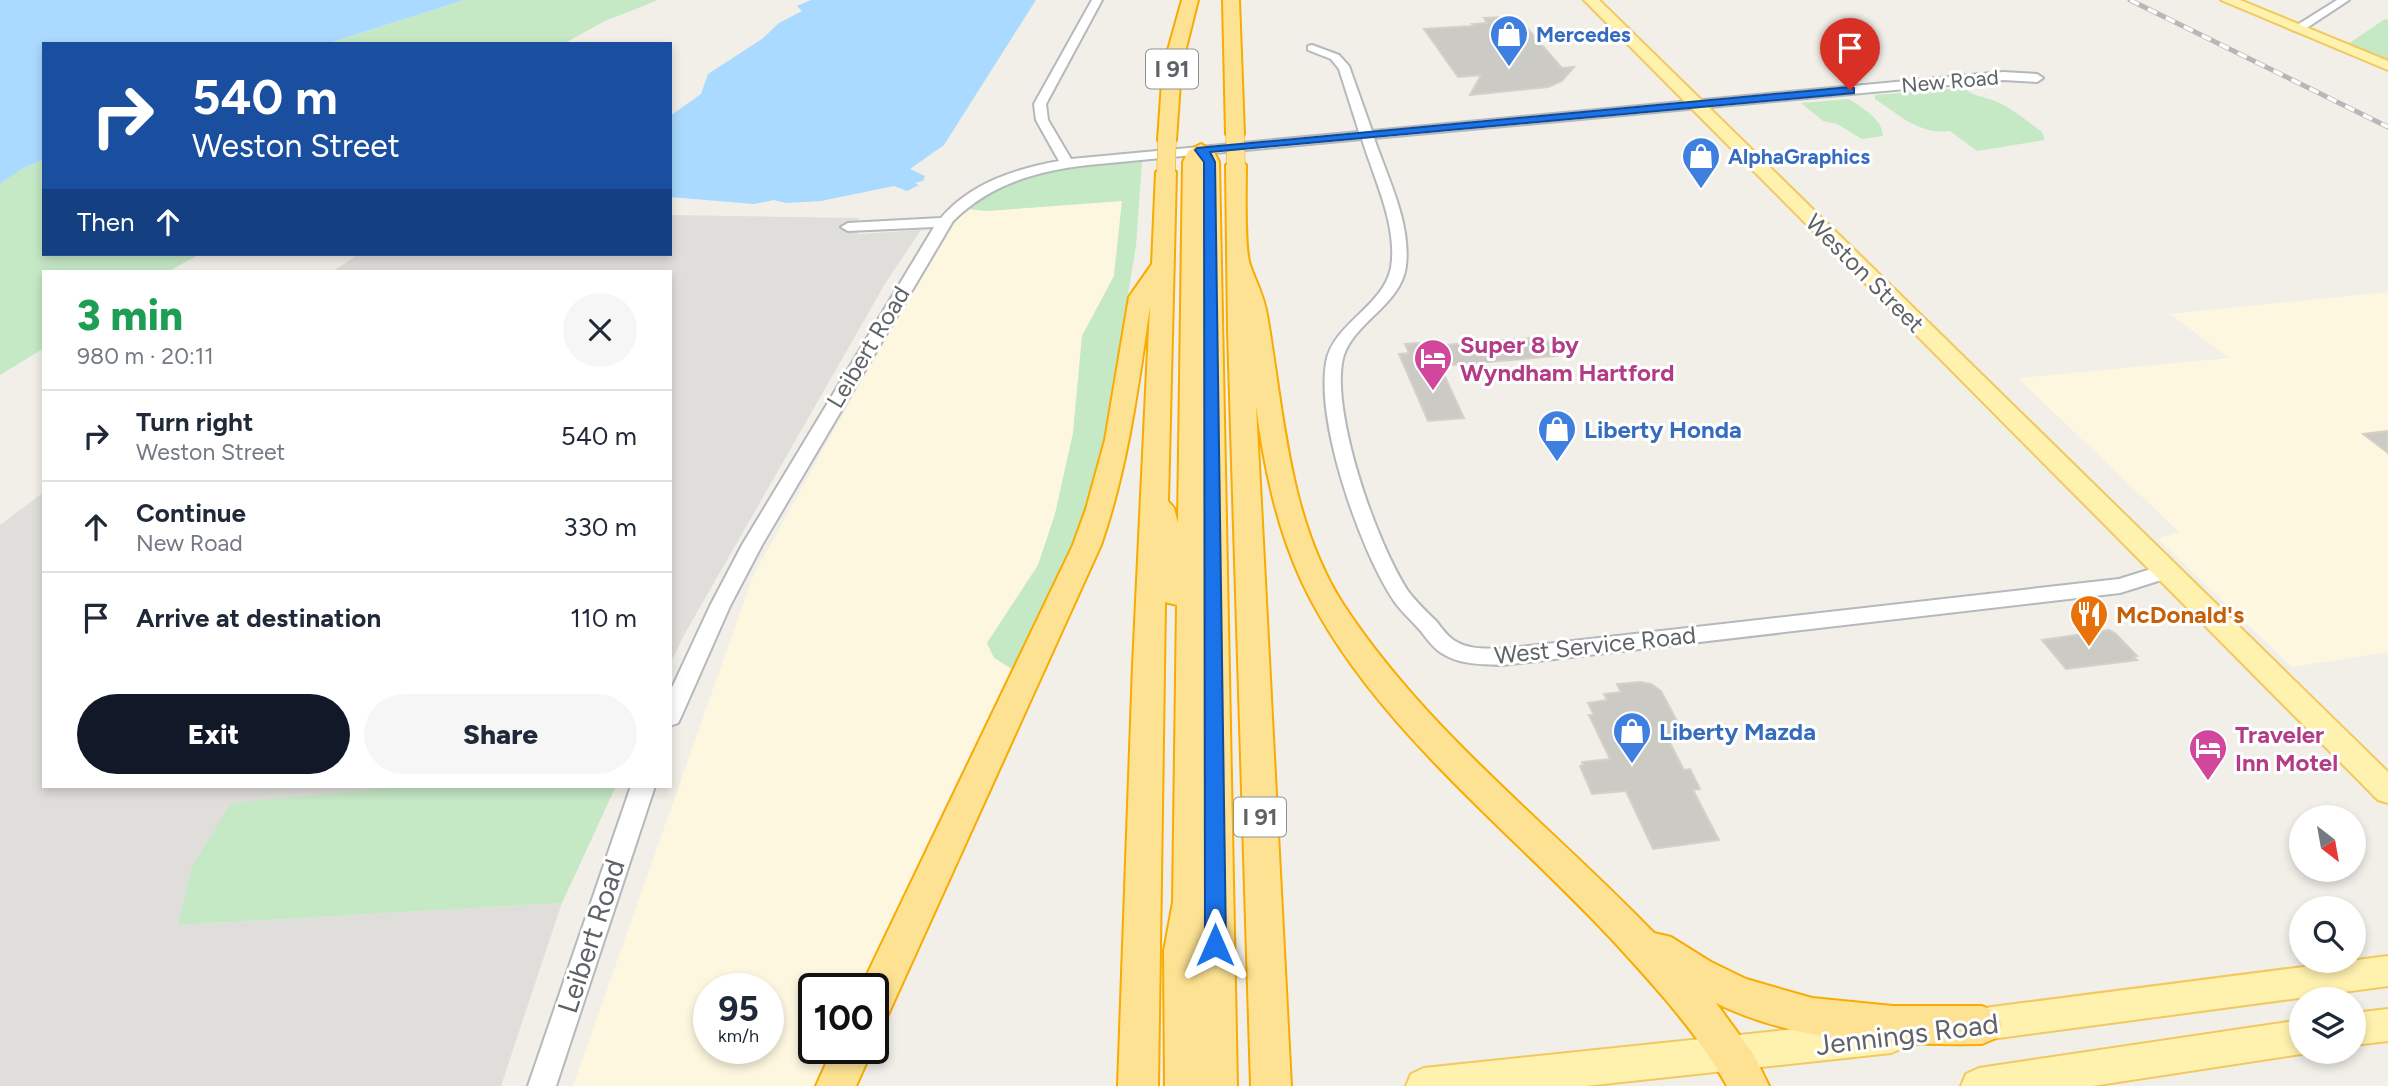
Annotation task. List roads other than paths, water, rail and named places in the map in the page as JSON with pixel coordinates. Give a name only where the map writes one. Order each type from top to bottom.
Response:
[{"type":"highway","name":"I 91","points":[[1138,1086],[1154,493],[1167,140],[1172,68],[1190,0]]},
{"type":"highway","name":"I 91","points":[[1231,0],[1271,1086]]},
{"type":"highway","points":[[1183,970],[1191,902],[1193,162],[1195,155],[1201,150],[1209,162],[1217,1086]]},
{"type":"highway","points":[[888,973],[1047,634],[1093,529],[1118,440],[1140,297],[1163,263]]},
{"type":"highway","points":[[1239,265],[1252,291],[1267,398],[1289,509],[1306,558],[1330,607],[1363,655],[1412,714],[1617,919],[1685,994],[1740,1070]]},
{"type":"highway","points":[[1154,493],[1168,531],[1174,561],[1185,1086]]},
{"type":"highway","points":[[1617,919],[1698,975],[1736,995],[1773,1009],[1860,1023],[1982,1025]]},
{"type":"highway","points":[[836,1086],[846,1064]]},
{"type":"main road","name":"Weston Street","points":[[1591,0],[2388,791]]},
{"type":"main road","points":[[2228,0],[2388,66]]},
{"type":"main road","points":[[2346,750],[2388,802]]},
{"type":"main road","name":"Jennings Road","points":[[1424,1086],[1740,1070],[1982,1025],[2382,969]]},
{"type":"main road","points":[[2366,1028],[2388,1025]]},
{"type":"main road","points":[[1979,1086],[2289,1039]]},
{"type":"street","points":[[1067,163],[1042,120],[1040,104],[1097,0]]},
{"type":"street","points":[[2298,29],[2344,0]]},
{"type":"street","name":"West Service Road","points":[[1312,48],[1335,57],[1345,68],[1400,238],[1398,270],[1387,293],[1345,339],[1334,361],[1334,401],[1342,444],[1376,551],[1402,597],[1436,637],[1455,651],[1477,657],[1502,657],[2120,586],[2166,571]]},
{"type":"street","name":"New Road","points":[[1695,105],[2003,76],[2037,78]]},
{"type":"street","points":[[1201,150],[1695,105]]},
{"type":"street","name":"Leibert Road","points":[[672,714],[720,606],[758,534],[943,222],[960,205],[989,187],[1025,172],[1067,163],[1201,150]]},
{"type":"street","points":[[848,227],[943,222]]},
{"type":"street","name":"Leibert Road","points":[[542,1086],[642,788]]},
{"type":"water","points":[[0,0],[464,0],[332,42],[42,42],[42,160],[20,170],[0,184]]},
{"type":"water","points":[[811,0],[1036,0],[944,145],[910,169],[925,176],[923,181],[915,183],[919,185],[907,191],[894,186],[821,201],[786,203],[774,200],[754,204],[672,197],[672,115],[701,94],[708,74],[762,39],[779,23],[802,11],[797,6]]},
{"type":"railway","points":[[2130,0],[2388,127]]},
{"type":"place","name":"Mercedes","points":[[1509,68]]},
{"type":"place","name":"AlphaGraphics","points":[[1701,190]]},
{"type":"place","name":"Super 8 by Wyndham Hartford","points":[[1433,392]]},
{"type":"place","name":"Liberty Honda","points":[[1557,463]]},
{"type":"place","name":"McDonald's","points":[[2089,648]]},
{"type":"place","name":"Liberty Mazda","points":[[1632,765]]},
{"type":"place","name":"Traveler Inn Motel","points":[[2208,782]]}]
